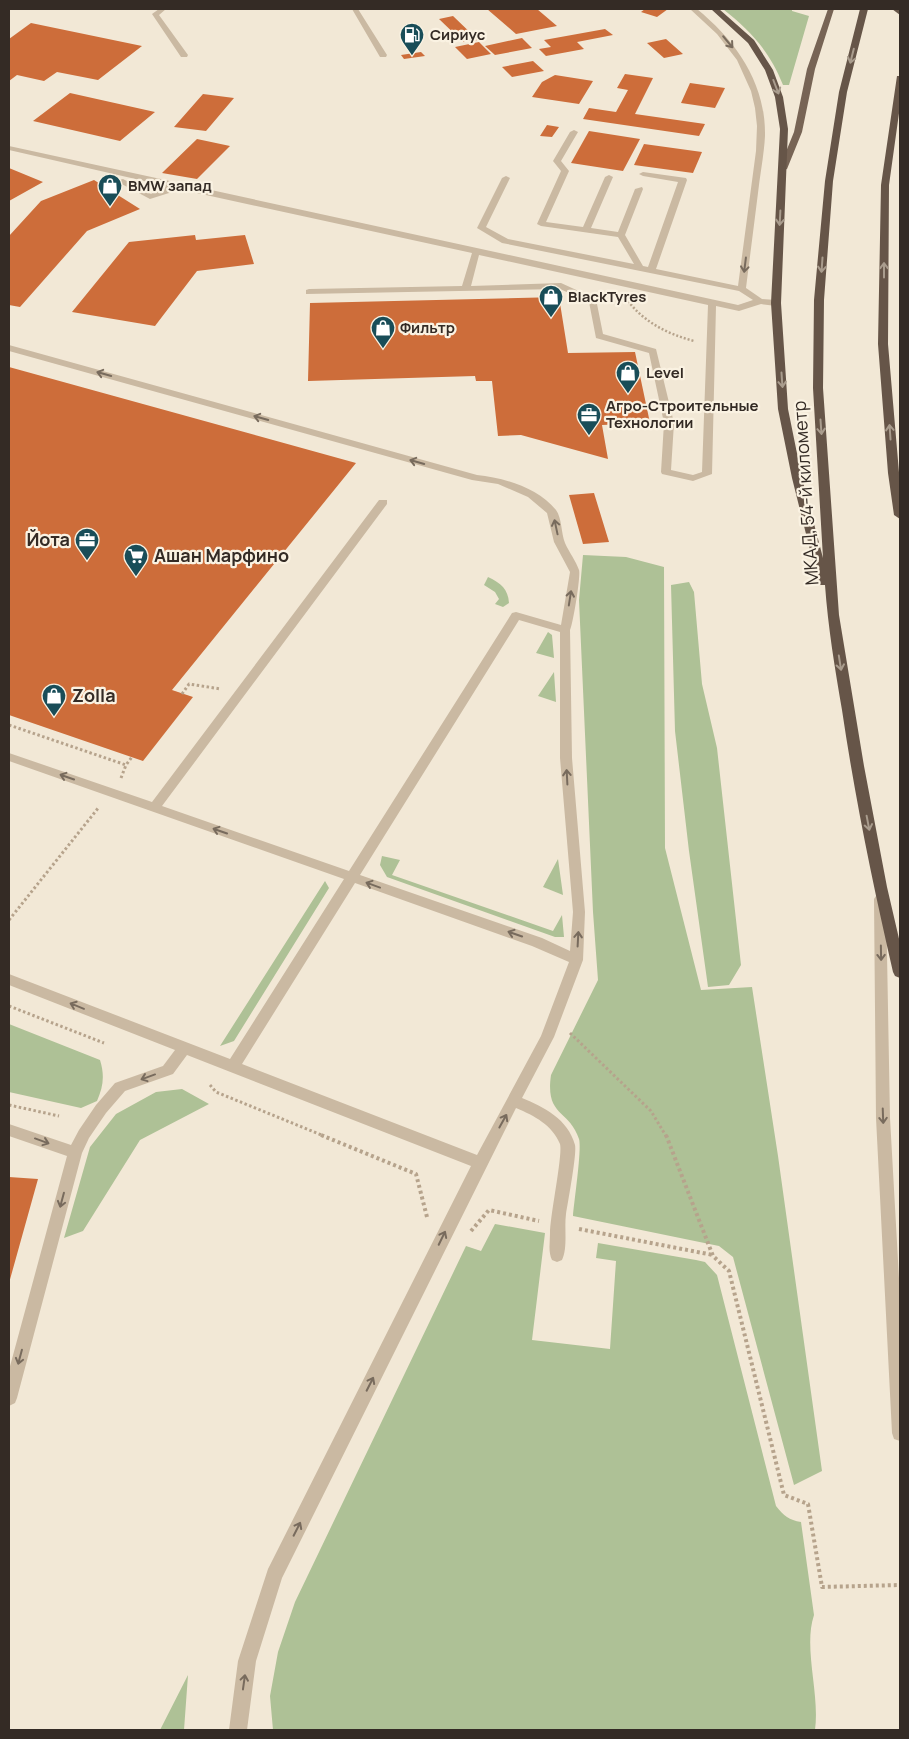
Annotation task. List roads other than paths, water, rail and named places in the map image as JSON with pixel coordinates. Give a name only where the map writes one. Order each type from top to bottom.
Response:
[{"type":"highway","points":[[714,9],[750,42],[769,70],[779,97],[784,129],[776,303],[783,409],[797,478],[833,614]]},
{"type":"highway","name":"МКАД, 54-й километр","points":[[864,9],[843,92],[828,181],[820,300],[818,388],[833,614],[857,766],[880,887],[900,972]]},
{"type":"highway","points":[[896,9],[900,13]]},
{"type":"highway","points":[[900,78],[884,185],[883,344],[894,473],[900,516]]},
{"type":"main road","points":[[783,169],[798,132],[811,69],[831,9]]},
{"type":"lane","points":[[163,9],[155,14],[184,55]]},
{"type":"lane","points":[[355,9],[383,55]]},
{"type":"lane","points":[[693,9],[710,22],[740,56],[759,102],[761,128],[759,158],[742,289]]},
{"type":"lane","points":[[574,132],[557,162],[565,171],[541,224],[621,235]]},
{"type":"lane","points":[[9,148],[712,303],[739,308],[760,301],[776,303]]},
{"type":"lane","points":[[643,174],[683,180],[651,270]]},
{"type":"lane","points":[[586,230],[609,177]]},
{"type":"lane","points":[[506,178],[481,228],[505,241],[742,289],[760,301]]},
{"type":"lane","points":[[120,180],[150,197],[166,191],[172,185]]},
{"type":"lane","points":[[621,235],[640,189]]},
{"type":"lane","points":[[621,235],[640,268]]},
{"type":"lane","points":[[466,288],[474,256],[477,252]]},
{"type":"lane","points":[[309,292],[561,286],[592,301],[599,336],[652,351],[669,423],[666,472],[693,478],[707,474],[712,303]]},
{"type":"lane","points":[[9,348],[476,478],[500,481],[532,495],[552,512],[559,542],[575,572],[569,604],[569,620],[565,630],[566,758],[579,912],[576,960],[553,1024],[480,1163],[274,1575],[247,1661],[238,1730]]},
{"type":"lane","points":[[154,808],[383,502]]},
{"type":"lane","points":[[234,1067],[516,616],[565,630]]},
{"type":"lane","points":[[9,757],[537,942],[576,960]]},
{"type":"lane","points":[[880,887],[882,1118],[900,1432]]},
{"type":"lane","points":[[9,979],[480,1163]]},
{"type":"lane","points":[[9,1398],[74,1153],[84,1134],[120,1087],[168,1070],[184,1048]]},
{"type":"lane","points":[[514,1101],[542,1113],[556,1126],[568,1146],[557,1225],[557,1255]]},
{"type":"lane","points":[[9,1130],[74,1153]]},
{"type":"place","name":"Сириус","points":[[412,56]]},
{"type":"place","name":"BMW запад","points":[[110,207]]},
{"type":"place","name":"BlackTyres","points":[[551,318]]},
{"type":"place","name":"Фильтр","points":[[383,349]]},
{"type":"place","name":"Level","points":[[628,394]]},
{"type":"place","name":"Агро-Строительные Технологии","points":[[589,436]]},
{"type":"place","name":"Йота","points":[[87,561]]},
{"type":"place","name":"Ашан Марфино","points":[[136,577]]},
{"type":"place","name":"Zolla","points":[[54,717]]}]
